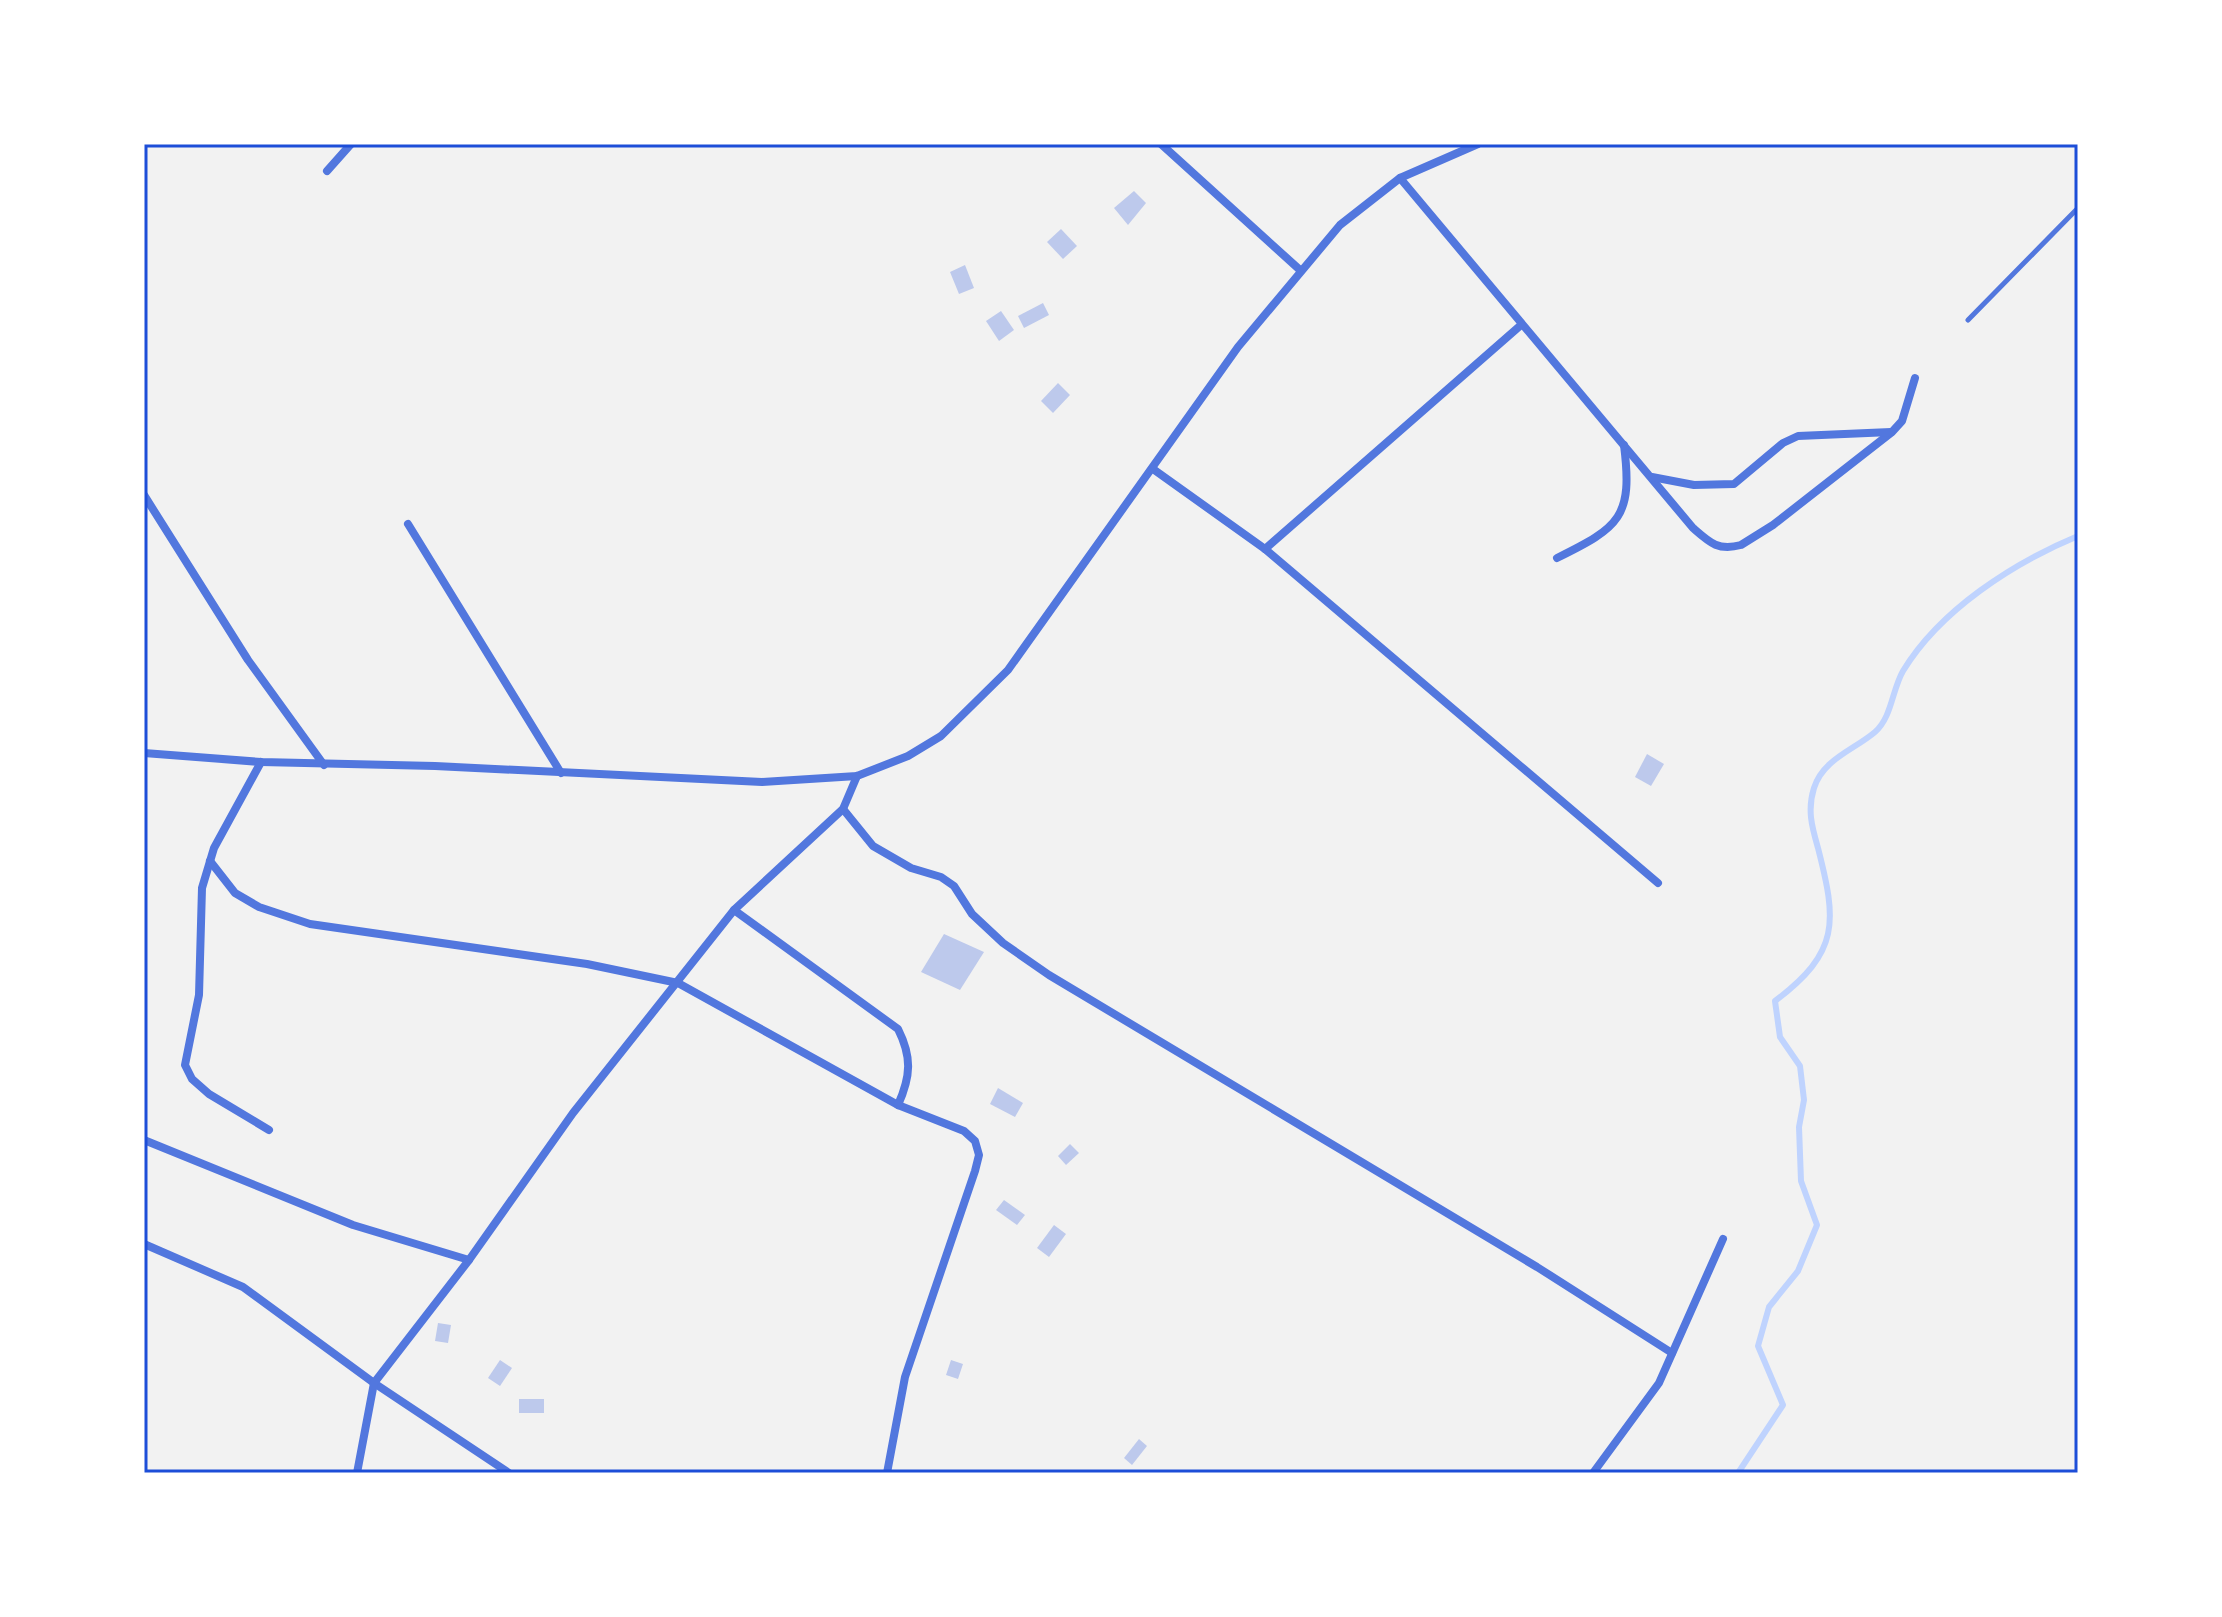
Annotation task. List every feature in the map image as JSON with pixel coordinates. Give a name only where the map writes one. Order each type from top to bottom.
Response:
[{"type":"street","points":[[327,171],[351,144]]},
{"type":"street","points":[[1161,144],[1300,270]]},
{"type":"street","points":[[144,753],[324,765],[762,782],[857,776],[908,756],[941,736],[973,708],[1008,670],[1238,347],[1340,225],[1400,178],[1478,144]]},
{"type":"street","points":[[1400,178],[1693,528],[1713,546],[1725,549],[1741,545],[1773,525],[1892,432],[1902,421],[1915,378]]},
{"type":"street","points":[[1265,549],[1521,325]]},
{"type":"street","points":[[1652,477],[1694,485],[1734,484],[1783,443],[1798,436],[1892,432]]},
{"type":"street","points":[[1557,558],[1591,541],[1611,526],[1623,510],[1628,493],[1624,445]]},
{"type":"street","points":[[1153,469],[1265,549],[1658,883]]},
{"type":"street","points":[[144,495],[248,660],[324,765]]},
{"type":"street","points":[[408,524],[561,773]]},
{"type":"street","points":[[261,762],[227,822],[202,888],[199,995],[185,1065],[192,1079],[209,1094],[269,1130]]},
{"type":"street","points":[[357,1473],[374,1383],[469,1260],[573,1113],[734,910],[843,809],[857,776]]},
{"type":"street","points":[[843,809],[873,846],[911,868],[941,877],[954,886],[972,914],[1003,943],[1049,975],[1537,1267],[1672,1353]]},
{"type":"street","points":[[210,861],[235,893],[259,907],[310,924],[587,964],[678,983],[898,1105],[964,1131],[975,1141],[979,1155],[905,1377],[887,1473]]},
{"type":"street","points":[[734,910],[898,1029],[908,1049],[910,1069],[898,1105]]},
{"type":"street","points":[[144,1140],[353,1225],[469,1260]]},
{"type":"street","points":[[1593,1473],[1659,1383],[1723,1239]]},
{"type":"street","points":[[144,1244],[243,1287],[374,1383],[509,1473]]},
{"type":"lane","points":[[1968,320],[2078,208]]},
{"type":"building","points":[[1134,191],[1146,203],[1128,225],[1114,208]]},
{"type":"building","points":[[1061,229],[1077,246],[1063,259],[1047,242]]},
{"type":"building","points":[[965,265],[974,288],[959,294],[950,272]]},
{"type":"building","points":[[1043,303],[1049,315],[1024,328],[1018,316]]},
{"type":"building","points":[[1001,311],[1014,330],[999,341],[986,321]]},
{"type":"building","points":[[1058,383],[1070,395],[1053,413],[1041,401]]},
{"type":"building","points":[[1647,754],[1664,764],[1651,786],[1635,777]]},
{"type":"building","points":[[944,934],[984,952],[960,990],[921,972]]},
{"type":"building","points":[[998,1088],[1023,1103],[1015,1117],[990,1104]]},
{"type":"building","points":[[1070,1144],[1079,1153],[1066,1165],[1058,1156]]},
{"type":"building","points":[[1004,1200],[1025,1215],[1017,1225],[996,1210]]},
{"type":"building","points":[[1054,1225],[1066,1234],[1049,1257],[1037,1248]]},
{"type":"building","points":[[438,1323],[451,1325],[448,1343],[435,1341]]},
{"type":"building","points":[[500,1360],[512,1368],[500,1386],[488,1378]]},
{"type":"building","points":[[951,1360],[963,1364],[958,1379],[946,1375]]},
{"type":"building","points":[[519,1399],[544,1399],[544,1413],[519,1413]]},
{"type":"building","points":[[1139,1439],[1147,1446],[1132,1465],[1124,1458]]},
{"type":"waterway","points":[[1738,1473],[1783,1405],[1758,1346],[1769,1307],[1798,1271],[1817,1225],[1801,1181],[1799,1127],[1804,1100],[1800,1066],[1780,1037],[1775,1001],[1812,967],[1828,934],[1828,896],[1811,818],[1814,788],[1818,778],[1832,762],[1881,726],[1903,671],[1937,628],[2004,574],[2078,536]]}]
